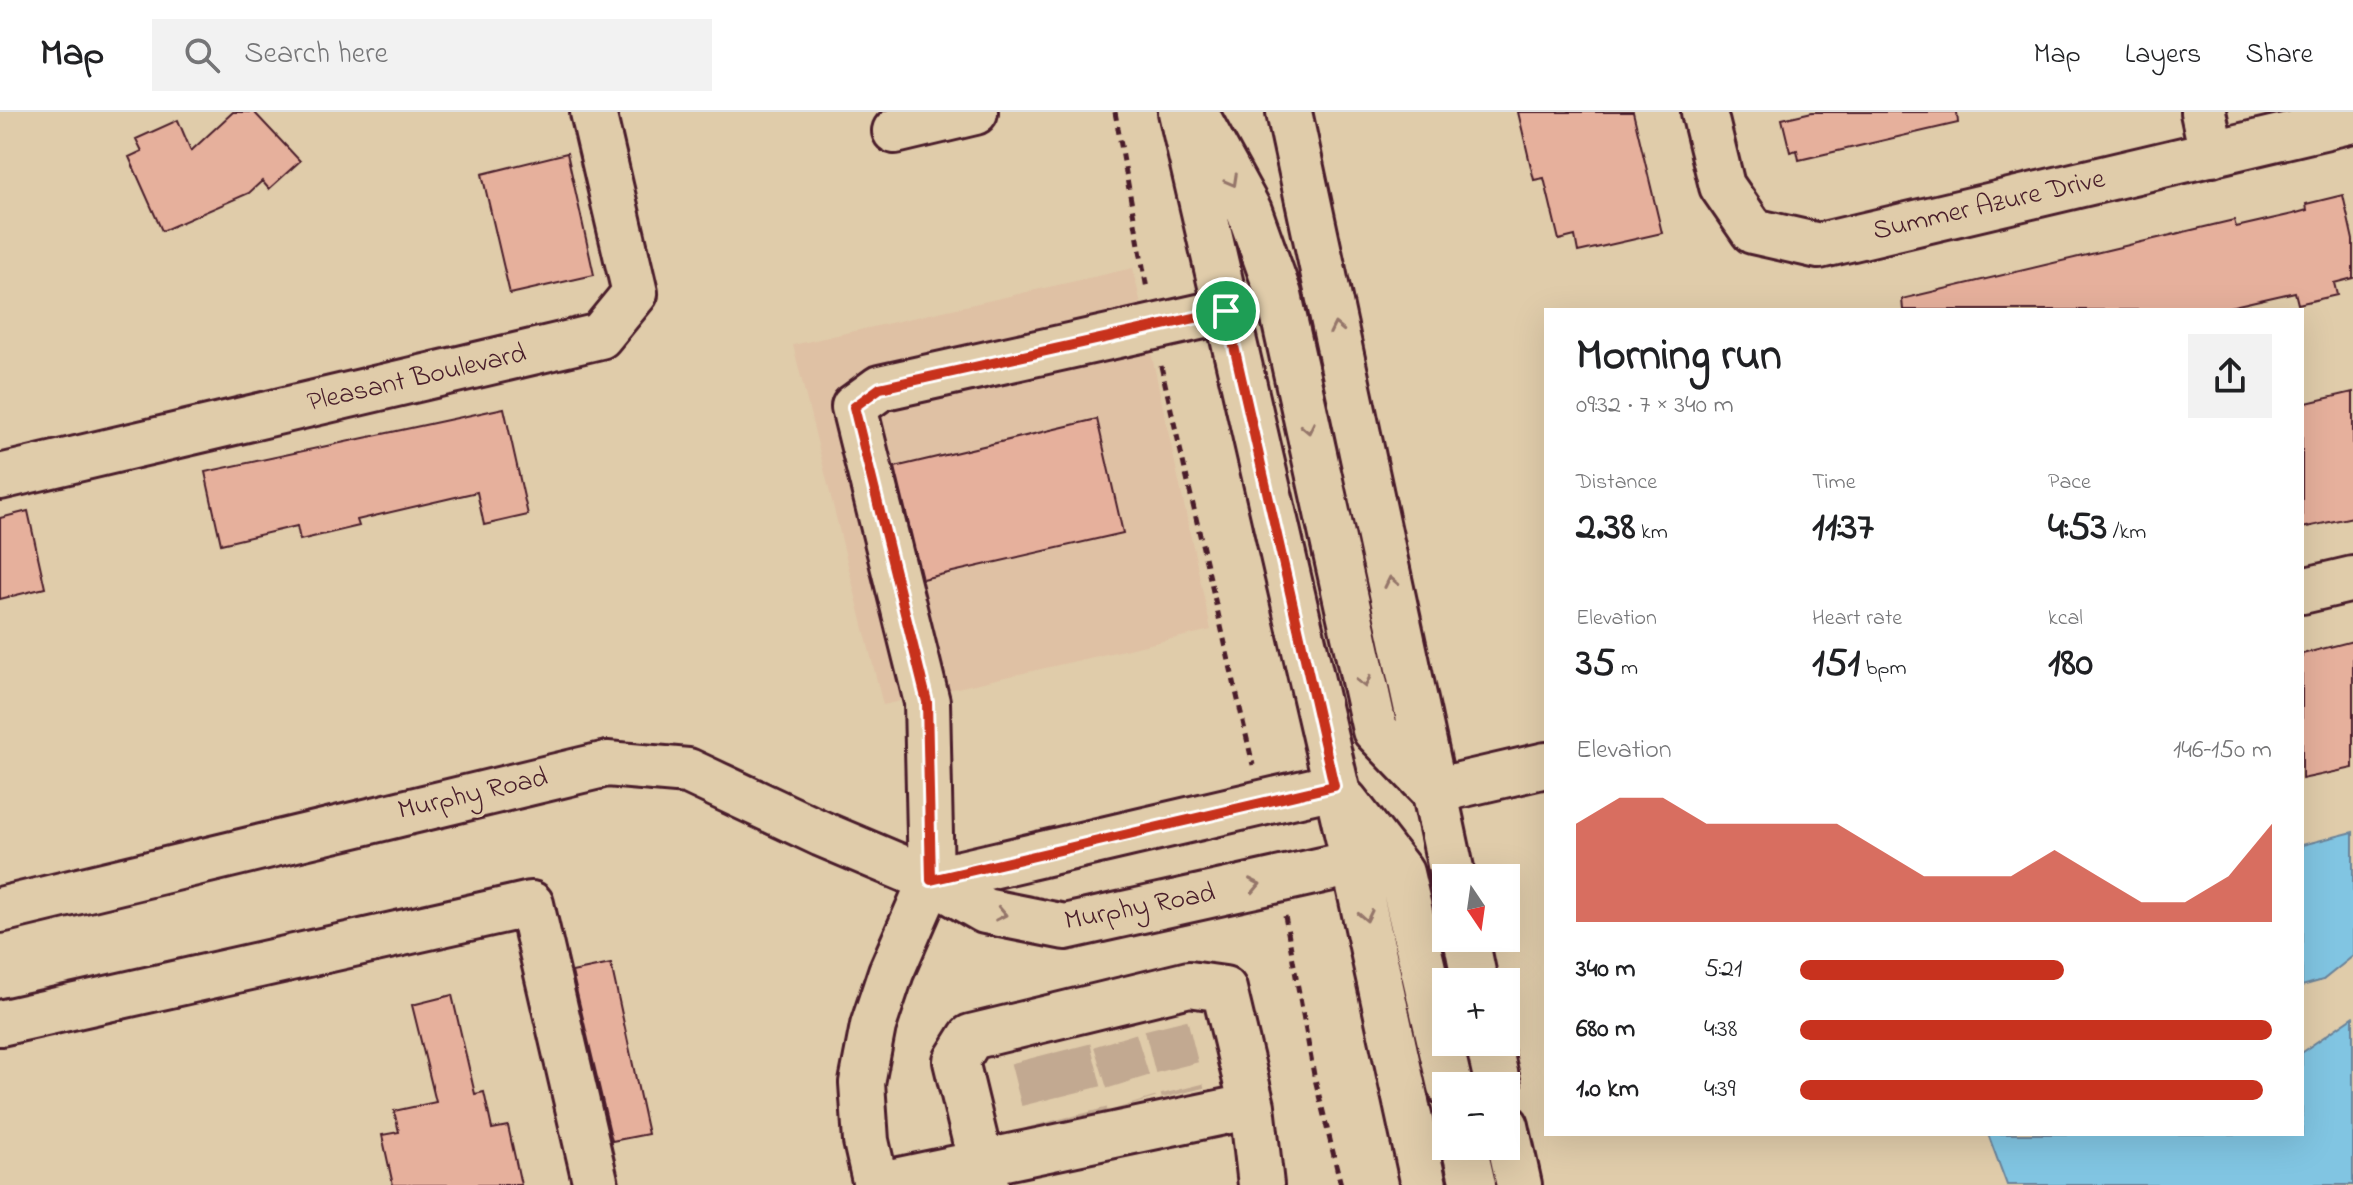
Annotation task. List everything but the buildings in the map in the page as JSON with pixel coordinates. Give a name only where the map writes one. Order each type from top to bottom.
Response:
[{"type":"street","name":"Pleasant Boulevard","points":[[0,477],[600,336],[635,293],[593,112]]},
{"type":"street","points":[[895,131],[975,112]]},
{"type":"street","points":[[1181,112],[1354,863],[1424,1185]]},
{"type":"street","points":[[1195,112],[1249,211],[1279,295],[1375,730],[1434,791]]},
{"type":"street","points":[[1289,112],[1450,864]]},
{"type":"street","name":"Summer Azure Drive","points":[[1704,112],[1722,186],[1753,231],[1819,246],[2353,120]]},
{"type":"street","points":[[2203,112],[2212,154]]},
{"type":"street","points":[[1226,311],[880,388],[854,407],[927,702],[931,880],[891,972],[873,1026],[862,1083],[866,1141],[876,1185],[983,1174],[1070,1133],[1139,1116],[1187,1106],[1252,1106]]},
{"type":"street","points":[[2304,591],[2353,579]]},
{"type":"street","name":"Murphy Road","points":[[0,910],[607,764],[688,771],[822,834],[931,880],[985,911],[1065,927],[1354,863]]},
{"type":"street","points":[[1434,791],[1544,765]]},
{"type":"street","points":[[931,880],[1334,786]]},
{"type":"street","points":[[1334,786],[1401,873],[1447,1072]]},
{"type":"street","points":[[0,1023],[531,904],[596,1185]]},
{"type":"street","points":[[983,1174],[956,1061],[971,1037],[1047,1036],[1109,1022],[1162,1008],[1189,984],[1224,989],[1252,1106],[1261,1185]]},
{"type":"street","points":[[1467,1160],[1473,1185]]},
{"type":"street","points":[[1513,1160],[1519,1185]]},
{"type":"path","points":[[1115,112],[1154,327],[1250,751]]},
{"type":"path","points":[[1284,906],[1314,1075],[1341,1185]]},
{"type":"shaded area","points":[[1133,268],[1211,630],[883,705],[793,345]]},
{"type":"water","points":[[2353,832],[2353,956],[2323,980],[2304,985],[2304,844]]},
{"type":"water","points":[[2353,1017],[2353,1185],[2007,1185],[1989,1136],[2304,1136],[2304,1051]]},
{"type":"tunnel","points":[[1166,1025],[1183,1093]]},
{"type":"tunnel","points":[[1115,1040],[1135,1104]]},
{"type":"tunnel","points":[[1069,1049],[1087,1119]]},
{"type":"tunnel","points":[[1032,1058],[1049,1125]]},
{"type":"route","points":[[1226,311],[1334,786],[931,880],[927,702],[854,407],[880,388],[1226,311]]}]
